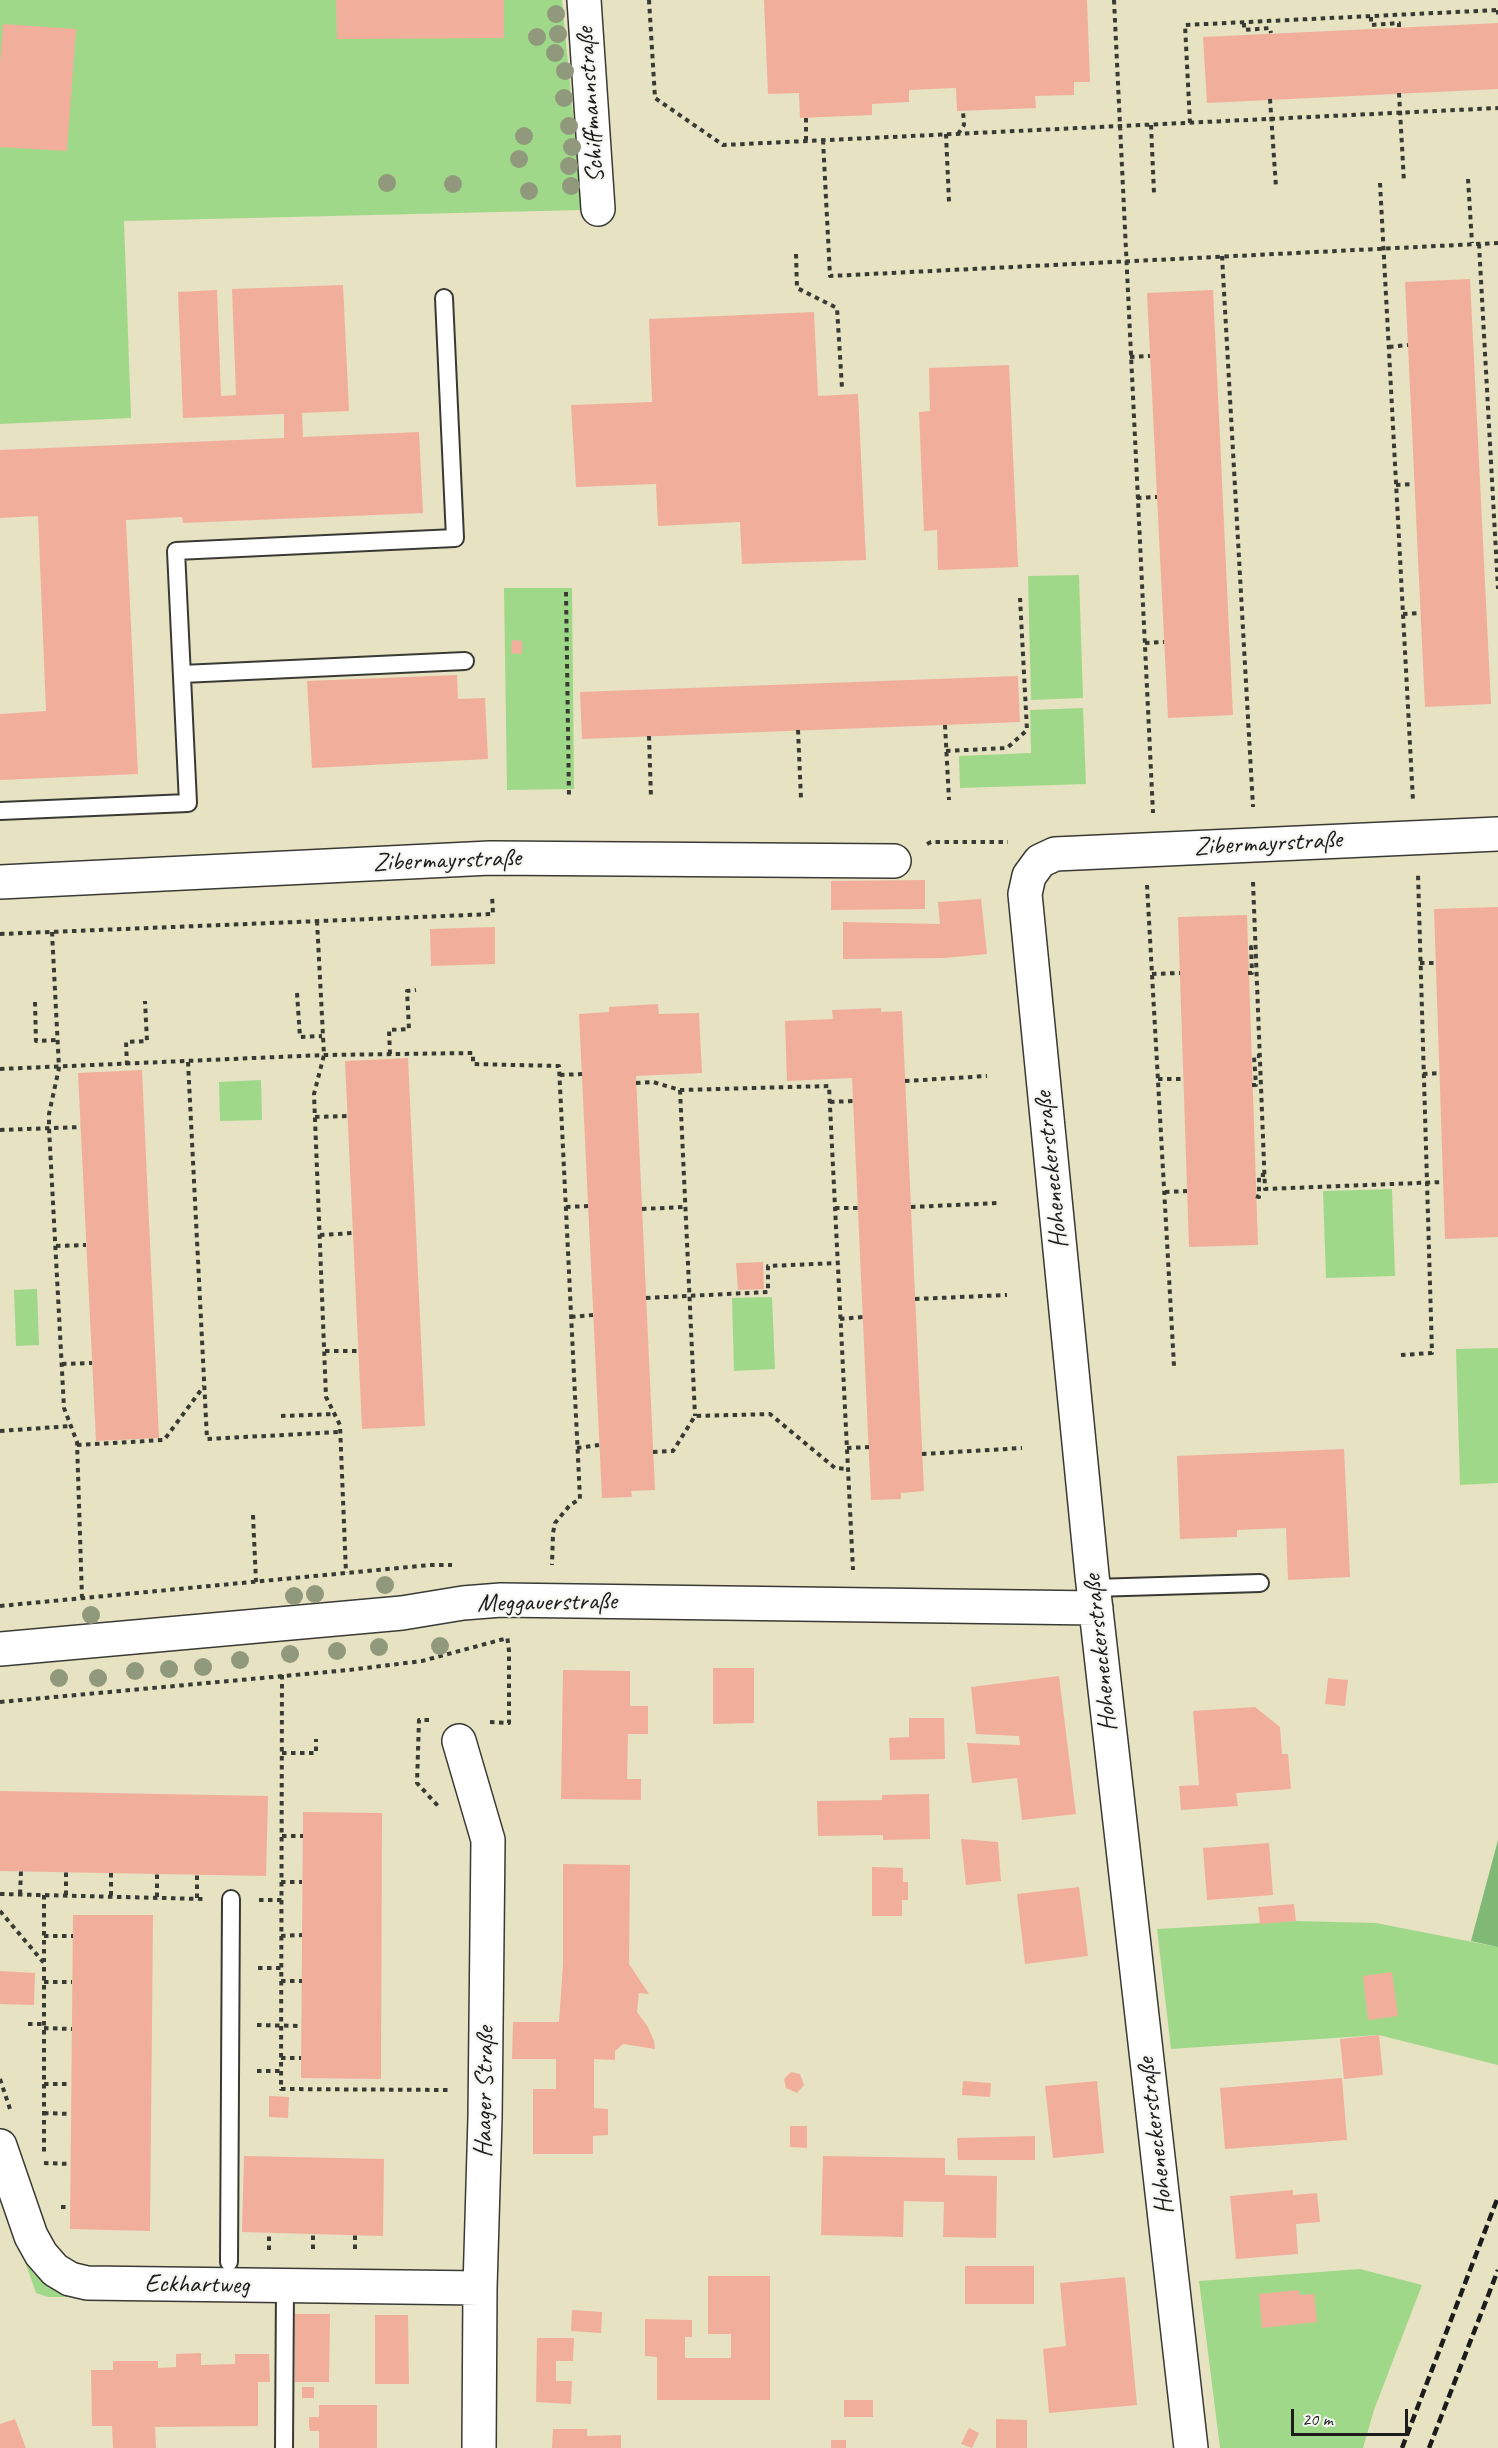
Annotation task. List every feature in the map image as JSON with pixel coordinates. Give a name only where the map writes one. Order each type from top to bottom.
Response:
[{"type":"street","name":"Schiffmannstraße","points":[[584,0],[598,209]]},
{"type":"street","name":"Zibermayrstraße","points":[[1040,861],[1055,854],[1498,834]]},
{"type":"street","name":"Zibermayrstraße","points":[[0,882],[490,858],[894,861]]},
{"type":"street","name":"Hoheneckerstraße","points":[[1040,861],[1029,876],[1025,894],[1094,1598],[1191,2448]]},
{"type":"street","name":"Meggauerstraße","points":[[0,1649],[392,1614],[501,1600],[1094,1598]]},
{"type":"street","name":"Haager Straße","points":[[460,1731],[488,1840],[479,2448]]},
{"type":"street","name":"Eckhartweg","points":[[7,2133],[31,2236],[41,2254],[56,2270],[70,2279],[87,2283],[480,2288]]},
{"type":"lane","points":[[0,812],[188,803],[176,551],[455,538],[444,298]]},
{"type":"lane","points":[[182,674],[465,661]]},
{"type":"lane","points":[[1094,1598],[1260,1583]]},
{"type":"lane","points":[[229,2262],[231,1899]]},
{"type":"lane","points":[[284,2448],[285,2286]]},
{"type":"path","points":[[649,0],[655,98],[723,145],[1498,108]]},
{"type":"path","points":[[1114,0],[1153,813]]},
{"type":"path","points":[[1190,123],[1185,25],[1498,10],[1498,17]]},
{"type":"path","points":[[1371,16],[1371,25],[1399,23],[1399,27]]},
{"type":"path","points":[[1244,23],[1244,30],[1270,28],[1271,33]]},
{"type":"path","points":[[1399,93],[1404,182]]},
{"type":"path","points":[[1270,99],[1276,188]]},
{"type":"path","points":[[958,134],[964,125],[963,111]]},
{"type":"path","points":[[806,118],[806,141]]},
{"type":"path","points":[[1152,125],[1154,193]]},
{"type":"path","points":[[946,134],[949,202]]},
{"type":"path","points":[[823,141],[830,276],[1498,243]]},
{"type":"path","points":[[1468,179],[1472,243]]},
{"type":"path","points":[[1380,183],[1413,802]]},
{"type":"path","points":[[1479,244],[1498,589]]},
{"type":"path","points":[[796,254],[797,288],[837,308],[842,387]]},
{"type":"path","points":[[1222,256],[1253,807]]},
{"type":"path","points":[[1389,347],[1408,345]]},
{"type":"path","points":[[1130,357],[1150,356]]},
{"type":"path","points":[[1396,485],[1414,484]]},
{"type":"path","points":[[1137,498],[1157,497]]},
{"type":"path","points":[[566,592],[569,798]]},
{"type":"path","points":[[946,751],[1006,748],[1027,730],[1020,598]]},
{"type":"path","points":[[1403,614],[1420,614]]},
{"type":"path","points":[[1144,643],[1164,642]]},
{"type":"path","points":[[945,725],[949,800]]},
{"type":"path","points":[[798,730],[801,799]]},
{"type":"path","points":[[649,736],[651,798]]},
{"type":"path","points":[[894,861],[931,842],[1006,840],[1040,861]]},
{"type":"path","points":[[0,934],[493,914],[490,858]]},
{"type":"path","points":[[1401,1354],[1432,1353],[1418,874]]},
{"type":"path","points":[[1253,880],[1265,1189],[1443,1182]]},
{"type":"path","points":[[1147,884],[1174,1366]]},
{"type":"path","points":[[317,921],[324,1055],[314,1094],[326,1397],[340,1425],[346,1573]]},
{"type":"path","points":[[52,932],[59,1068],[49,1113],[49,1128],[64,1408],[77,1445],[82,1598]]},
{"type":"path","points":[[1248,973],[1252,973],[1251,947],[1256,948]]},
{"type":"path","points":[[1420,963],[1436,963]]},
{"type":"path","points":[[1152,974],[1180,973]]},
{"type":"path","points":[[390,1054],[389,1030],[409,1029],[407,991],[416,990]]},
{"type":"path","points":[[297,993],[300,1037],[322,1036]]},
{"type":"path","points":[[127,1065],[126,1042],[147,1041],[145,1001]]},
{"type":"path","points":[[35,1002],[36,1041],[57,1040]]},
{"type":"path","points":[[0,1069],[324,1055],[473,1053],[473,1064],[559,1066],[580,1499],[570,1505],[555,1523],[552,1566]]},
{"type":"path","points":[[1252,1085],[1256,1085],[1254,1056],[1260,1056]]},
{"type":"path","points":[[188,1062],[207,1439],[340,1432]]},
{"type":"path","points":[[1423,1074],[1439,1073]]},
{"type":"path","points":[[560,1075],[582,1074]]},
{"type":"path","points":[[905,1081],[987,1076]]},
{"type":"path","points":[[1158,1079],[1184,1079]]},
{"type":"path","points":[[636,1083],[653,1082],[681,1090],[829,1086],[853,1571]]},
{"type":"path","points":[[653,1452],[673,1451],[695,1416],[681,1090]]},
{"type":"path","points":[[830,1102],[853,1101]]},
{"type":"path","points":[[315,1118],[347,1116]]},
{"type":"path","points":[[0,1130],[81,1127]]},
{"type":"path","points":[[1256,1196],[1259,1197],[1259,1175],[1265,1174]]},
{"type":"path","points":[[1164,1192],[1187,1191]]},
{"type":"path","points":[[911,1207],[999,1203]]},
{"type":"path","points":[[566,1208],[588,1206]]},
{"type":"path","points":[[642,1209],[685,1207]]},
{"type":"path","points":[[835,1209],[858,1208]]},
{"type":"path","points":[[320,1235],[353,1233]]},
{"type":"path","points":[[56,1246],[86,1245]]},
{"type":"path","points":[[646,1298],[768,1292],[768,1266],[837,1263]]},
{"type":"path","points":[[915,1299],[1007,1295]]},
{"type":"path","points":[[571,1317],[593,1316]]},
{"type":"path","points":[[840,1319],[863,1317]]},
{"type":"path","points":[[325,1351],[358,1351]]},
{"type":"path","points":[[62,1364],[92,1363]]},
{"type":"path","points":[[77,1445],[164,1440],[204,1386]]},
{"type":"path","points":[[281,1416],[335,1414]]},
{"type":"path","points":[[695,1416],[770,1414],[835,1468],[848,1469]]},
{"type":"path","points":[[0,1431],[70,1426]]},
{"type":"path","points":[[577,1448],[599,1445]]},
{"type":"path","points":[[847,1448],[869,1447]]},
{"type":"path","points":[[922,1454],[1022,1448]]},
{"type":"path","points":[[253,1515],[256,1582]]},
{"type":"path","points":[[446,1814],[417,1783],[419,1720],[460,1731],[509,1723],[509,1651],[501,1600]]},
{"type":"path","points":[[0,1702],[422,1661],[518,1636]]},
{"type":"path","points":[[282,1675],[281,2089],[451,2090]]},
{"type":"path","points":[[282,1753],[316,1753],[316,1739]]},
{"type":"path","points":[[282,1836],[303,1836]]},
{"type":"path","points":[[20,1894],[21,1871]]},
{"type":"path","points":[[66,1872],[66,1895]]},
{"type":"path","points":[[111,1873],[111,1896]]},
{"type":"path","points":[[157,1874],[157,1897]]},
{"type":"path","points":[[197,1874],[197,1898]]},
{"type":"path","points":[[281,1882],[302,1882]]},
{"type":"path","points":[[0,1894],[282,1900]]},
{"type":"path","points":[[44,1895],[44,2174]]},
{"type":"path","points":[[0,1911],[44,1963]]},
{"type":"path","points":[[281,1936],[302,1935]]},
{"type":"path","points":[[44,1936],[73,1936]]},
{"type":"path","points":[[281,1981],[302,1980]]},
{"type":"path","points":[[44,1982],[72,1982]]},
{"type":"path","points":[[28,2024],[72,2029]]},
{"type":"path","points":[[231,2025],[301,2026]]},
{"type":"path","points":[[281,2058],[301,2058]]},
{"type":"path","points":[[0,2079],[7,2133]]},
{"type":"path","points":[[44,2084],[71,2085]]},
{"type":"path","points":[[44,2113],[71,2114]]},
{"type":"path","points":[[44,2163],[71,2164]]},
{"type":"green space","points":[[0,0],[562,0],[582,210],[124,221],[131,418],[0,424]]},
{"type":"green space","points":[[1079,575],[1083,698],[1031,700],[1028,576]]},
{"type":"green space","points":[[504,588],[572,588],[574,789],[507,790]]},
{"type":"green space","points":[[1083,708],[1086,784],[960,788],[959,756],[1031,753],[1030,710]]},
{"type":"green space","points":[[261,1080],[262,1120],[220,1121],[219,1082]]},
{"type":"green space","points":[[1392,1189],[1395,1276],[1326,1278],[1323,1191]]},
{"type":"green space","points":[[37,1289],[39,1345],[16,1346],[14,1290]]},
{"type":"green space","points":[[772,1297],[775,1369],[734,1371],[732,1298]]},
{"type":"green space","points":[[1498,1348],[1498,1483],[1460,1485],[1456,1349]]},
{"type":"green space","points":[[1498,1840],[1498,1947],[1471,1941]]},
{"type":"green space","points":[[1296,1921],[1376,1923],[1498,1947],[1498,2065],[1379,2035],[1171,2049],[1157,1929]]},
{"type":"green space","points":[[24,2259],[34,2274],[55,2290],[65,2295],[84,2297],[48,2297],[36,2293]]},
{"type":"green space","points":[[1360,2269],[1422,2285],[1374,2410],[1363,2448],[1220,2448],[1199,2281]]},
{"type":"building","points":[[336,0],[504,0],[504,38],[337,39]]},
{"type":"building","points":[[764,0],[1087,0],[1090,82],[1074,82],[1074,95],[1035,96],[1036,108],[957,111],[956,88],[931,89],[909,90],[909,102],[872,104],[872,115],[800,118],[799,93],[768,94]]},
{"type":"building","points":[[1498,23],[1498,89],[1207,103],[1203,37]]},
{"type":"building","points":[[3,24],[76,29],[67,151],[0,147],[0,64]]},
{"type":"building","points":[[1470,279],[1491,704],[1425,707],[1405,282]]},
{"type":"building","points":[[343,285],[349,411],[302,413],[303,437],[419,432],[423,513],[183,523],[182,517],[126,520],[138,774],[0,780],[0,714],[46,711],[38,516],[0,518],[0,450],[284,438],[284,414],[183,418],[178,292],[217,290],[221,396],[236,395],[232,289]]},
{"type":"building","points":[[1213,290],[1233,715],[1168,718],[1147,293]]},
{"type":"building","points":[[814,312],[818,396],[858,394],[866,560],[742,564],[740,522],[658,526],[656,484],[576,487],[571,405],[652,402],[649,319]]},
{"type":"building","points":[[1009,365],[1018,567],[938,570],[937,530],[924,531],[919,412],[930,411],[929,368]]},
{"type":"building","points":[[512,640],[522,641],[522,654],[511,653]]},
{"type":"building","points":[[457,675],[458,699],[485,698],[488,759],[312,768],[307,681]]},
{"type":"building","points":[[1018,676],[1020,722],[582,739],[580,692]]},
{"type":"building","points":[[925,880],[925,909],[831,910],[831,881]]},
{"type":"building","points":[[981,899],[987,954],[944,958],[843,959],[843,922],[940,924],[938,902]]},
{"type":"building","points":[[1498,907],[1498,1237],[1445,1239],[1434,909]]},
{"type":"building","points":[[1247,915],[1258,1245],[1189,1247],[1178,917]]},
{"type":"building","points":[[495,927],[495,964],[431,966],[430,929]]},
{"type":"building","points":[[658,1004],[659,1014],[699,1013],[702,1073],[636,1076],[655,1490],[631,1491],[632,1497],[602,1498],[579,1014],[609,1012],[609,1007]]},
{"type":"building","points":[[881,1008],[881,1012],[902,1011],[924,1491],[901,1493],[901,1499],[871,1500],[852,1078],[787,1081],[785,1021],[833,1019],[832,1010]]},
{"type":"building","points":[[408,1058],[425,1426],[362,1429],[345,1061]]},
{"type":"building","points":[[142,1070],[159,1438],[96,1441],[78,1073]]},
{"type":"building","points":[[763,1262],[764,1289],[738,1290],[736,1263]]},
{"type":"building","points":[[1344,1449],[1350,1577],[1288,1580],[1286,1528],[1237,1530],[1237,1537],[1180,1539],[1177,1456]]},
{"type":"building","points":[[713,1668],[754,1668],[754,1723],[713,1724]]},
{"type":"building","points":[[563,1670],[630,1671],[630,1706],[648,1706],[648,1734],[628,1734],[627,1779],[641,1779],[641,1800],[561,1799]]},
{"type":"building","points":[[1059,1676],[1076,1814],[1022,1820],[1017,1778],[972,1783],[967,1743],[1020,1745],[1019,1736],[976,1734],[971,1687]]},
{"type":"building","points":[[1328,1678],[1348,1680],[1345,1706],[1325,1704]]},
{"type":"building","points":[[1255,1707],[1280,1727],[1282,1754],[1288,1754],[1291,1789],[1236,1793],[1238,1806],[1181,1810],[1179,1786],[1199,1785],[1193,1711]]},
{"type":"building","points":[[909,1718],[944,1718],[945,1759],[890,1760],[889,1738],[909,1737]]},
{"type":"building","points":[[0,1791],[268,1796],[266,1876],[0,1871]]},
{"type":"building","points":[[929,1794],[930,1839],[883,1840],[883,1835],[818,1836],[817,1801],[882,1800],[882,1795]]},
{"type":"building","points":[[303,1812],[382,1813],[381,2079],[301,2078]]},
{"type":"building","points":[[961,1839],[998,1842],[1001,1881],[966,1885]]},
{"type":"building","points":[[1269,1843],[1273,1895],[1207,1900],[1203,1848]]},
{"type":"building","points":[[563,1864],[630,1865],[629,1964],[649,1994],[639,1993],[637,2012],[648,2027],[655,2049],[623,2044],[615,2051],[615,2060],[594,2059],[594,2108],[608,2109],[608,2135],[593,2136],[593,2154],[533,2154],[533,2089],[556,2089],[556,2059],[512,2059],[513,2022],[559,2022],[563,1964]]},
{"type":"building","points":[[872,1867],[903,1868],[903,1882],[908,1882],[908,1900],[902,1900],[902,1916],[872,1916]]},
{"type":"building","points":[[1079,1887],[1088,1956],[1025,1964],[1017,1894]]},
{"type":"building","points":[[1294,1904],[1296,1921],[1260,1924],[1258,1907]]},
{"type":"building","points":[[73,1915],[153,1915],[150,2231],[70,2229]]},
{"type":"building","points":[[0,1971],[35,1973],[34,2005],[0,2004]]},
{"type":"building","points":[[1392,1972],[1398,2016],[1368,2020],[1363,1976]]},
{"type":"building","points":[[1379,2035],[1383,2075],[1344,2079],[1340,2039]]},
{"type":"building","points":[[791,2072],[800,2074],[804,2085],[797,2093],[786,2088],[784,2079]]},
{"type":"building","points":[[1342,2078],[1347,2140],[1225,2149],[1220,2088]]},
{"type":"building","points":[[963,2081],[991,2083],[990,2097],[962,2095]]},
{"type":"building","points":[[1097,2081],[1104,2153],[1053,2158],[1045,2086]]},
{"type":"building","points":[[269,2096],[289,2097],[288,2118],[269,2117]]},
{"type":"building","points":[[790,2126],[807,2126],[807,2148],[790,2147]]},
{"type":"building","points":[[1035,2136],[1035,2160],[958,2160],[957,2138]]},
{"type":"building","points":[[244,2156],[384,2159],[383,2236],[242,2232]]},
{"type":"building","points":[[823,2156],[945,2158],[945,2175],[997,2176],[996,2238],[943,2237],[944,2202],[904,2201],[903,2237],[821,2235]]},
{"type":"building","points":[[1293,2190],[1293,2195],[1317,2193],[1320,2222],[1296,2224],[1298,2254],[1236,2259],[1230,2196]]},
{"type":"building","points":[[965,2266],[1034,2266],[1034,2304],[965,2304]]},
{"type":"building","points":[[708,2276],[770,2276],[770,2400],[657,2400],[657,2357],[645,2356],[645,2319],[692,2320],[692,2337],[685,2337],[685,2358],[731,2358],[731,2334],[708,2334]]},
{"type":"building","points":[[1125,2277],[1137,2405],[1049,2413],[1043,2349],[1066,2346],[1060,2283]]},
{"type":"building","points":[[1299,2290],[1300,2295],[1314,2294],[1317,2322],[1262,2328],[1259,2294]]},
{"type":"building","points":[[572,2310],[602,2312],[601,2333],[571,2331]]},
{"type":"building","points":[[295,2314],[330,2314],[329,2382],[295,2382]]},
{"type":"building","points":[[375,2315],[408,2315],[409,2384],[375,2384]]},
{"type":"building","points":[[537,2338],[574,2338],[573,2361],[556,2361],[556,2381],[572,2381],[571,2404],[536,2402]]},
{"type":"building","points":[[201,2353],[201,2365],[235,2364],[235,2354],[269,2354],[270,2382],[258,2382],[258,2426],[155,2427],[156,2448],[113,2448],[112,2426],[92,2426],[91,2370],[113,2370],[113,2361],[158,2361],[158,2368],[176,2367],[176,2354]]},
{"type":"building","points":[[302,2387],[314,2387],[314,2398],[302,2398]]},
{"type":"building","points":[[844,2400],[873,2400],[873,2417],[844,2417]]},
{"type":"building","points":[[319,2405],[377,2405],[377,2448],[319,2448],[319,2431],[310,2431],[309,2417],[319,2417]]},
{"type":"building","points":[[15,2419],[26,2448],[0,2448],[0,2424]]},
{"type":"building","points":[[996,2419],[1027,2420],[1027,2448],[996,2448]]},
{"type":"building","points":[[969,2428],[979,2433],[972,2448],[961,2444]]},
{"type":"building","points":[[553,2429],[587,2429],[587,2436],[621,2435],[621,2448],[552,2448]]},
{"type":"building","points":[[831,2440],[846,2440],[846,2448],[831,2448]]},
{"type":"railway","points":[[1402,2448],[1498,2197]]},
{"type":"railway","points":[[1429,2448],[1498,2270]]}]
